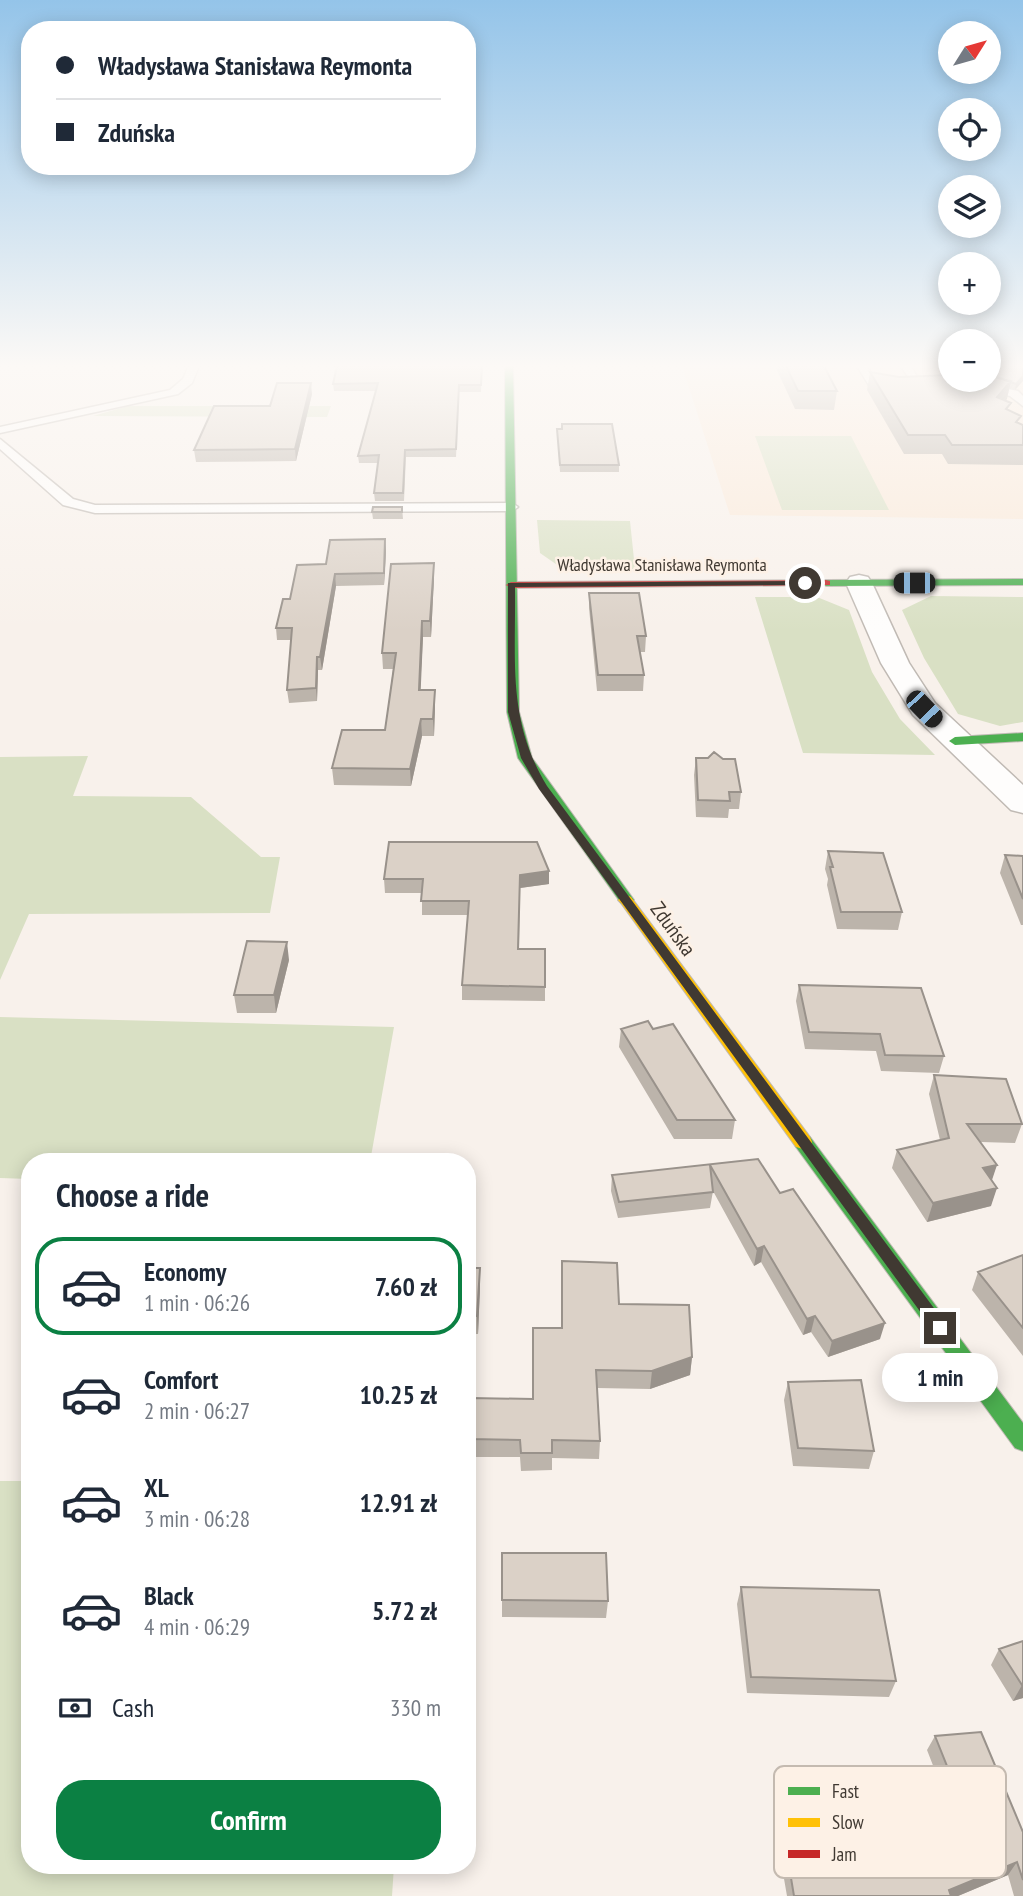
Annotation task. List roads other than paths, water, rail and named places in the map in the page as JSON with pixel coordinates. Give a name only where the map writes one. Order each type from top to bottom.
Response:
[{"type":"street","name":"Zduńska","points":[[511,454],[513,712],[517,738],[537,777],[1023,1441]]},
{"type":"street","name":"Władysława Stanisława Reymonta","points":[[511,585],[1023,582]]},
{"type":"street","points":[[859,583],[895,663],[924,709],[1023,803]]},
{"type":"street","points":[[955,741],[1023,737]]},
{"type":"lane","points":[[13,454],[68,502],[95,509],[512,507]]}]
